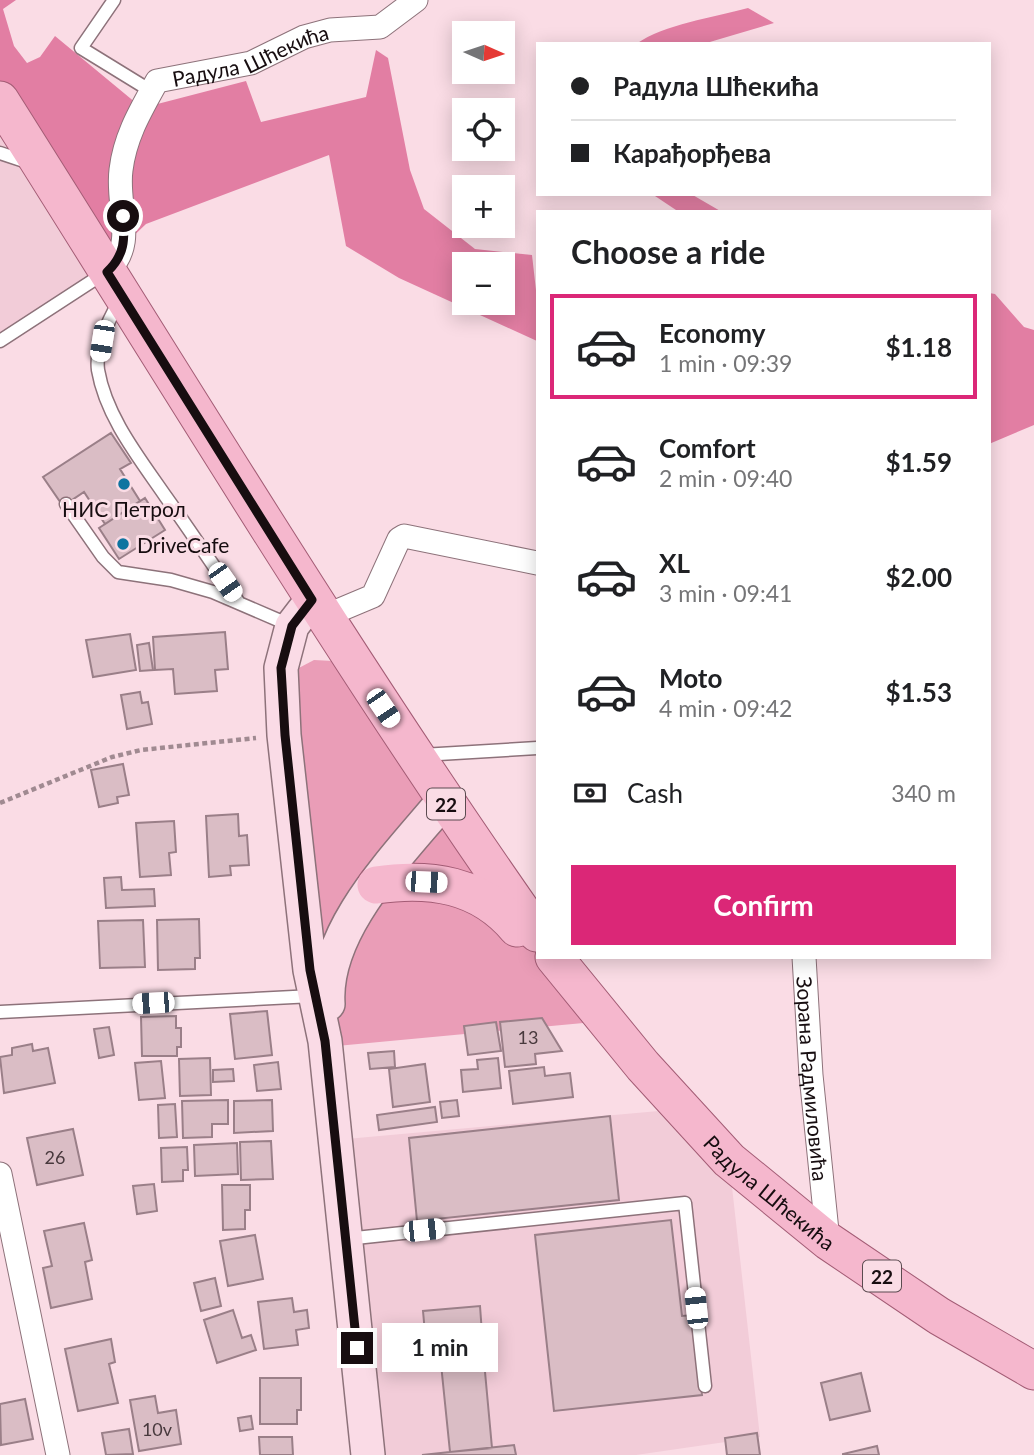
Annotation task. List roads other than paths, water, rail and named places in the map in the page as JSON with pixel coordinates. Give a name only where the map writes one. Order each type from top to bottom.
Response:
[{"type":"main road","name":"22","points":[[0,100],[114,284],[309,614],[414,756],[536,932]]},
{"type":"main road","points":[[376,885],[441,883],[470,891],[500,911],[536,952]]},
{"type":"main road","name":"Радула Шћекића","points":[[543,959],[551,969],[562,968],[714,1146],[828,1241],[939,1316],[1034,1371]]},
{"type":"street","name":"Радула Шћекића","points":[[114,284],[125,244],[120,171],[131,128],[157,81],[251,63],[304,37],[330,30],[380,27],[416,0]]},
{"type":"street","points":[[368,1455],[325,1041],[313,996],[285,735],[281,668],[309,614],[373,596],[399,539],[404,536],[536,563]]},
{"type":"street","points":[[325,1041],[329,1012],[327,985],[335,953],[353,917],[444,800]]},
{"type":"street","name":"Зорана Радмиловића","points":[[804,959],[811,1075],[828,1241]]},
{"type":"street","points":[[0,1174],[58,1455]]},
{"type":"lane","points":[[114,0],[81,48],[151,92]]},
{"type":"lane","points":[[0,153],[42,167]]},
{"type":"lane","points":[[0,341],[114,284]]},
{"type":"lane","points":[[114,284],[98,368],[122,442],[239,603]]},
{"type":"lane","points":[[66,504],[103,557],[118,572],[171,580],[239,603],[309,614]]},
{"type":"lane","points":[[414,756],[536,748]]},
{"type":"lane","points":[[0,1012],[313,996]]},
{"type":"lane","points":[[346,1239],[685,1203],[705,1386]]},
{"type":"place","name":"НИС Петрол","points":[[124,484]]},
{"type":"place","name":"DriveCafe","points":[[123,544]]}]
